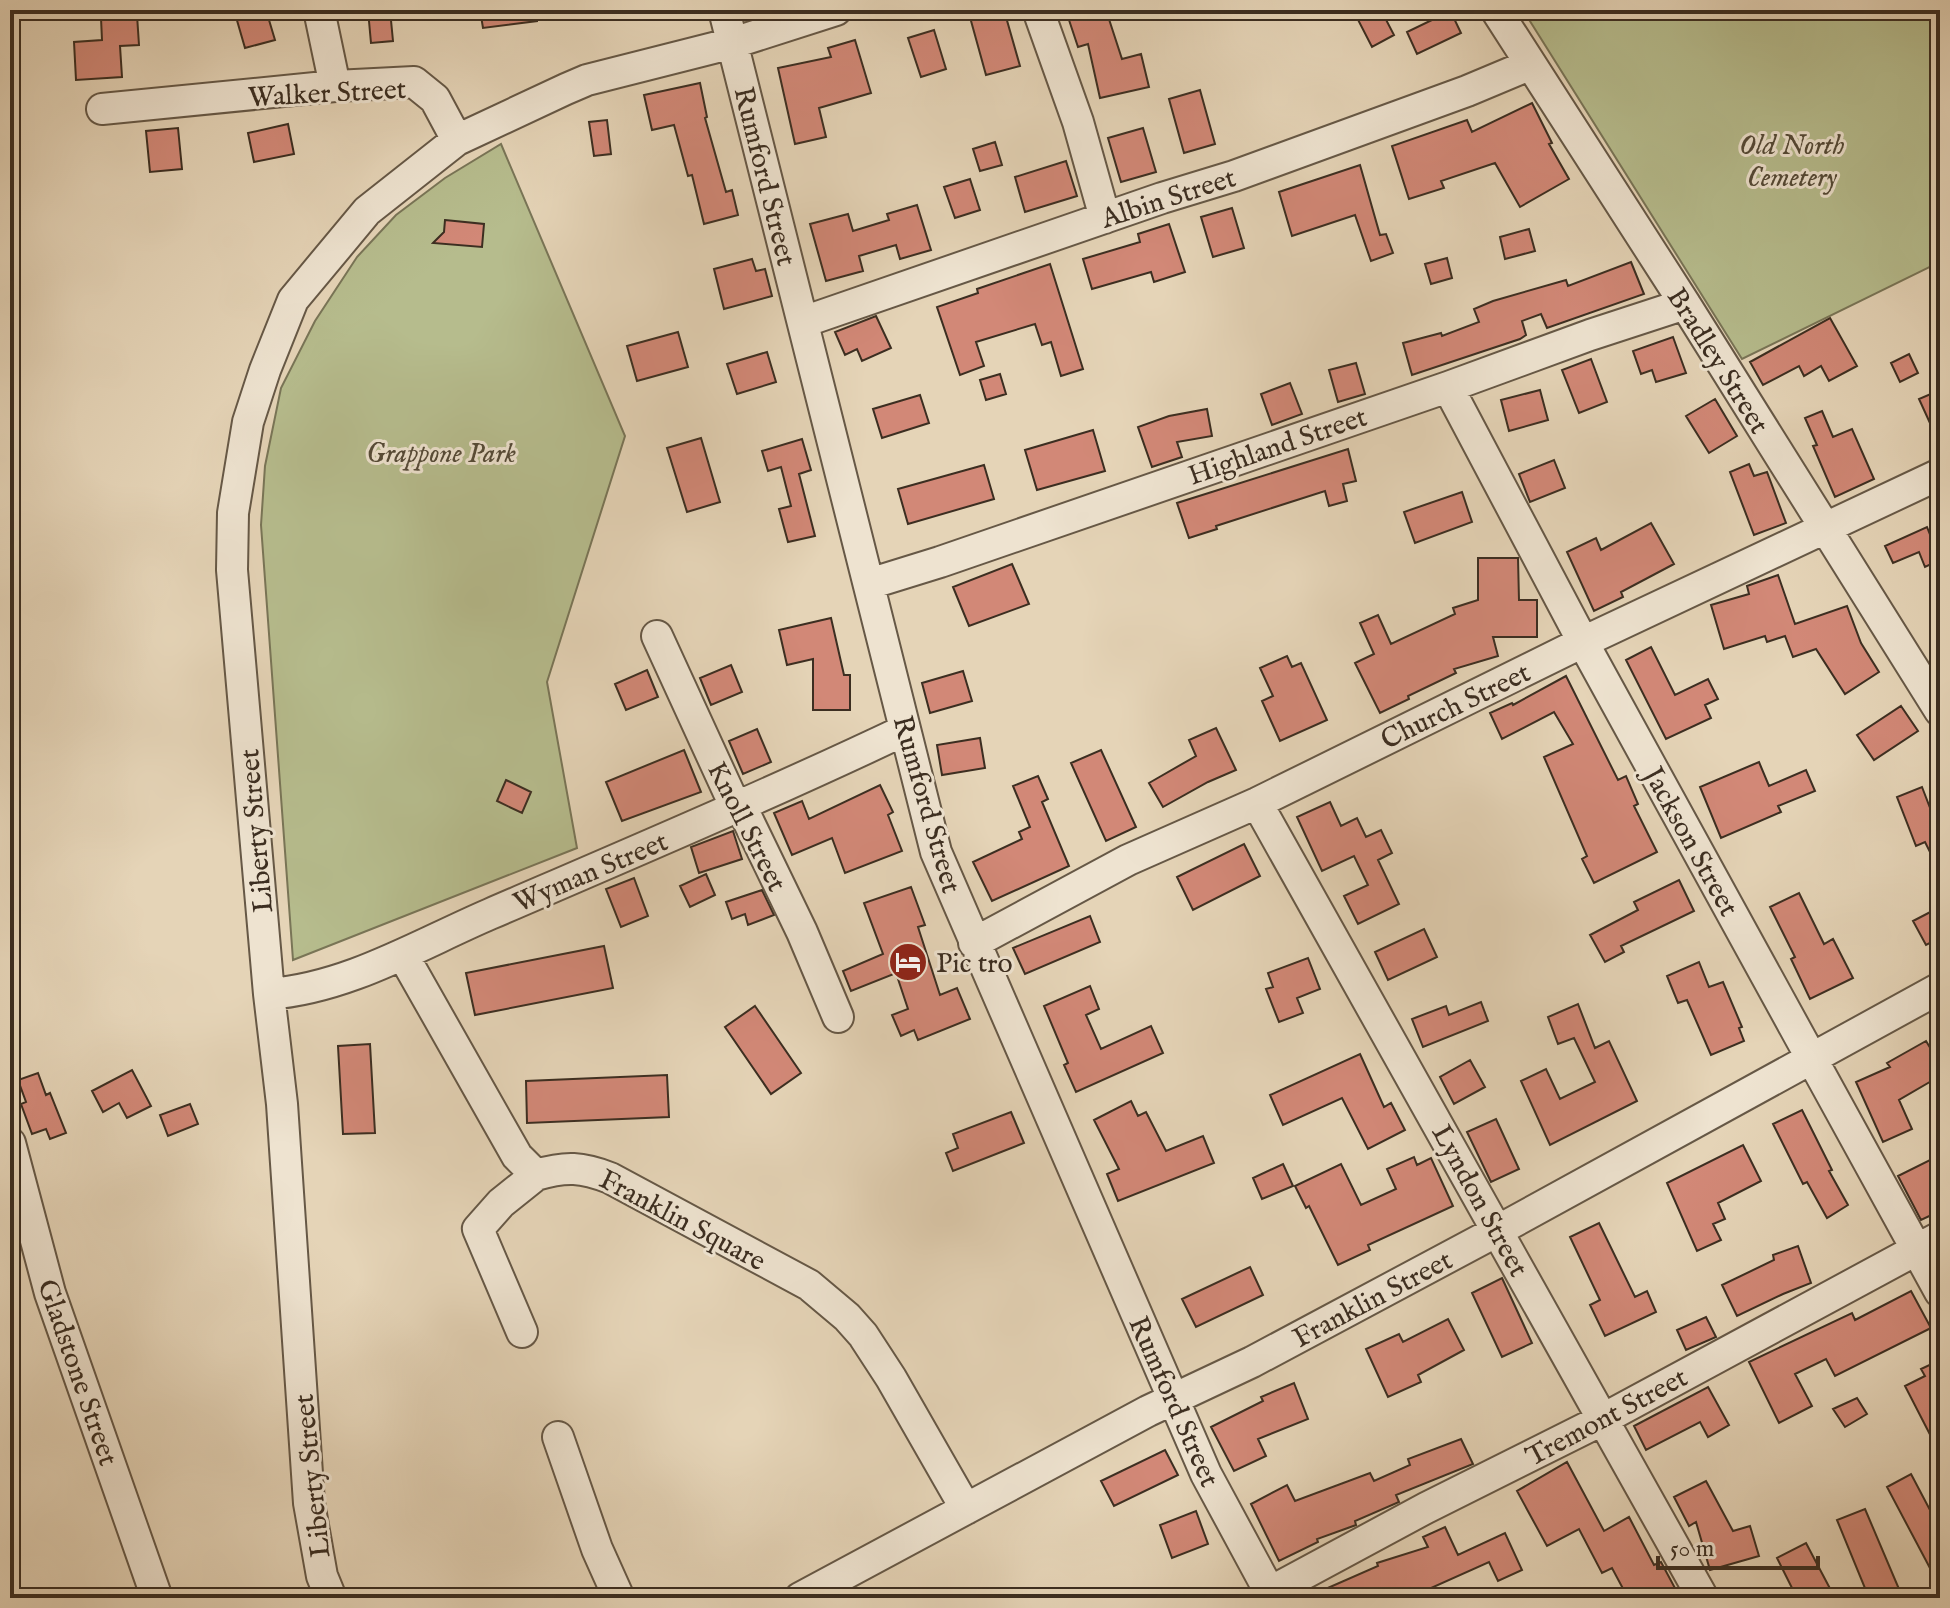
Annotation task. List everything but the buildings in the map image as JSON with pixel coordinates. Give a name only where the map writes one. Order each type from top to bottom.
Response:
[{"type":"street","points":[[319,10],[335,86]]},
{"type":"street","name":"Rumford Street","points":[[724,10],[936,852],[1206,1474],[1271,1595]]},
{"type":"street","points":[[457,140],[587,80],[733,43],[836,10]]},
{"type":"street","points":[[1038,10],[1078,122],[1105,218]]},
{"type":"street","name":"Bradley Street","points":[[1496,10],[1940,711]]},
{"type":"street","name":"Albin Street","points":[[803,322],[1337,138],[1529,65]]},
{"type":"street","name":"Walker Street","points":[[102,109],[335,86],[414,82],[435,99],[457,140]]},
{"type":"street","name":"Liberty Street","points":[[331,1598],[322,1576],[309,1503],[282,1104],[269,994],[232,570],[233,513],[248,422],[293,300],[367,211],[457,140]]},
{"type":"street","name":"Highland Street","points":[[869,584],[1685,304]]},
{"type":"street","name":"Jackson Street","points":[[1448,387],[1583,642],[1813,1058],[1928,1243],[1940,1292]]},
{"type":"street","name":"Church Street","points":[[974,943],[1128,860],[1257,803],[1583,642],[1940,474]]},
{"type":"street","name":"Knoll Street","points":[[657,636],[730,795],[741,806],[802,932],[838,1017]]},
{"type":"street","name":"Wyman Street","points":[[269,994],[298,992],[403,955],[905,730]]},
{"type":"street","name":"Lyndon Street","points":[[1257,803],[1703,1598]]},
{"type":"street","points":[[403,955],[517,1156],[536,1175],[501,1203],[478,1229],[522,1332]]},
{"type":"street","name":"Franklin Street","points":[[800,1598],[1499,1230],[1940,988]]},
{"type":"street","name":"Gladstone Street","points":[[10,1143],[50,1293],[157,1598]]},
{"type":"street","name":"Franklin Square","points":[[536,1175],[558,1169],[586,1169],[610,1178],[809,1285],[863,1335],[966,1509]]},
{"type":"street","name":"Tremont Street","points":[[1271,1595],[1426,1508],[1603,1419],[1928,1243]]},
{"type":"street","points":[[558,1437],[597,1549],[619,1598]]},
{"type":"green space","name":"Old North Cemetery","points":[[1523,10],[1913,10],[1917,17],[1940,10],[1940,262],[1742,359]]},
{"type":"green space","name":"Grappone Park","points":[[501,144],[625,436],[547,682],[577,848],[293,960],[261,525],[265,466],[281,388],[315,321],[357,257],[396,215],[445,178]]},
{"type":"place","name":"Pic tro","points":[[908,962]]}]
